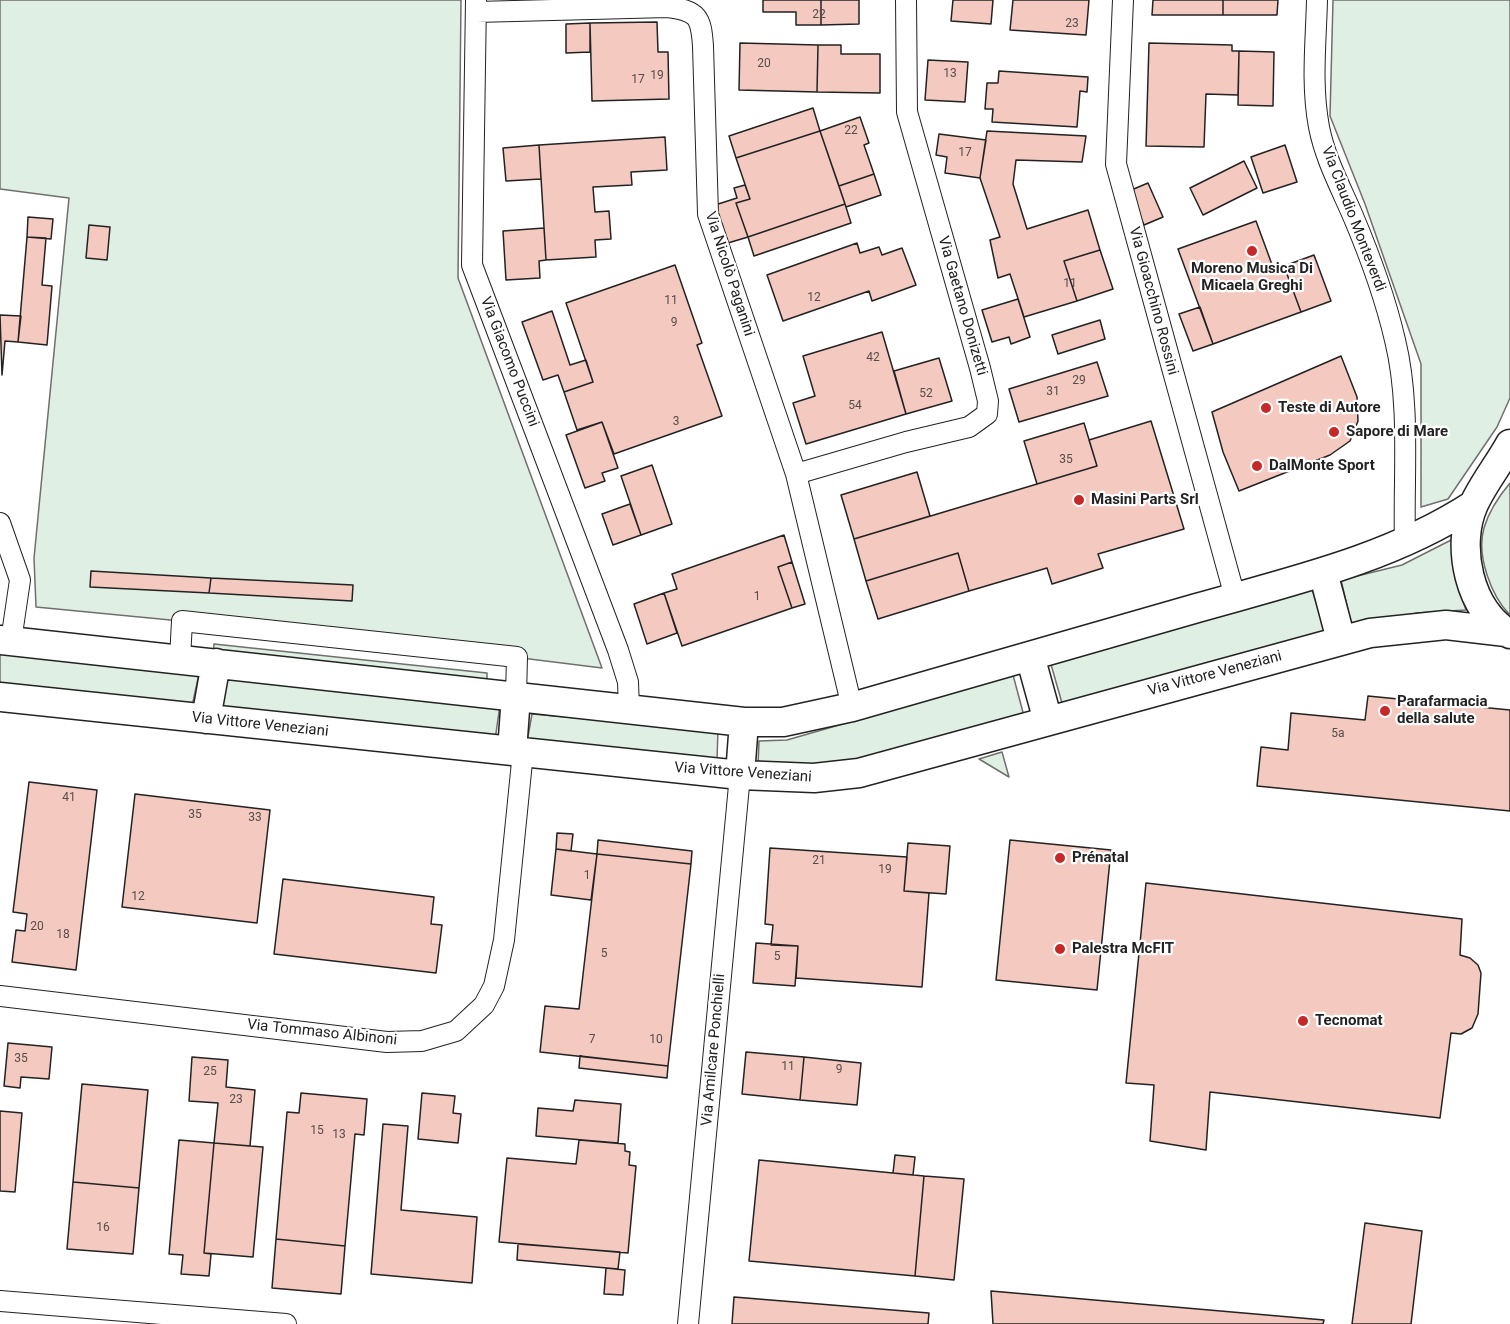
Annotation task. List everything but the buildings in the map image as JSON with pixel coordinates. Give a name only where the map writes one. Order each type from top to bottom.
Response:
[{"type":"main road","points":[[1508,633],[1486,610],[1473,587],[1467,563],[1466,534],[1479,496],[1510,444]]},
{"type":"main road","points":[[5,641],[744,722],[783,722],[852,707],[1323,572],[1405,544],[1440,527],[1479,496],[1510,466]]},
{"type":"main road","points":[[1323,572],[1341,640]]},
{"type":"main road","name":"Via Vittore Veneziani","points":[[0,697],[740,775],[802,779],[844,776],[1341,640],[1390,630],[1446,625],[1508,633]]},
{"type":"main road","points":[[1030,656],[1048,721]]},
{"type":"main road","points":[[206,719],[216,663]]},
{"type":"main road","points":[[516,696],[517,752]]},
{"type":"main road","points":[[740,775],[744,722]]},
{"type":"street","name":"Via Gaetano Donizetti","points":[[795,474],[906,442],[969,427],[987,414],[988,401],[980,368],[907,111],[906,0]]},
{"type":"street","name":"Via Gioacchino Rossini","points":[[1123,0],[1116,164],[1234,597]]},
{"type":"street","name":"Via Claudio Monteverdi","points":[[1317,0],[1315,96],[1319,126],[1326,154],[1368,252],[1396,343],[1401,374],[1404,440],[1405,544]]},
{"type":"street","name":"Via Nicolò Paganini","points":[[476,6],[668,7],[686,9],[697,16],[702,27],[708,214],[795,474],[852,707]]},
{"type":"street","name":"Via Giacomo Puccini","points":[[476,6],[472,265],[618,650],[628,682],[629,709]]},
{"type":"street","points":[[0,523],[20,580],[5,641]]},
{"type":"street","points":[[180,659],[182,621],[517,657],[516,696]]},
{"type":"street","name":"Via Tommaso Albinoni","points":[[0,996],[387,1042],[422,1041],[456,1031],[484,1005],[500,967],[517,752]]},
{"type":"street","name":"Via Amilcare Ponchielli","points":[[688,1324],[740,775]]},
{"type":"street","points":[[0,1301],[286,1324]]},
{"type":"green space","points":[[0,0],[461,0],[458,278],[602,668],[377,640],[36,607],[34,558],[69,198],[0,189]]},
{"type":"green space","points":[[1333,0],[1510,0],[1510,398],[1497,427],[1448,499],[1421,507],[1421,364],[1365,204],[1330,116]]},
{"type":"green space","points":[[1510,483],[1510,615],[1491,586],[1484,562],[1482,539],[1484,528],[1498,498]]},
{"type":"green space","points":[[1455,538],[1458,586],[1466,610],[1417,613],[1352,627],[1341,580],[1402,565]]},
{"type":"green space","points":[[1311,586],[1325,631],[1062,703],[1050,661]]},
{"type":"green space","points":[[214,644],[487,673],[487,685],[213,654]]},
{"type":"green space","points":[[0,653],[199,674],[191,711],[0,690]]},
{"type":"green space","points":[[1013,675],[1024,716],[847,764],[758,765],[759,741],[787,740]]},
{"type":"green space","points":[[223,677],[500,705],[495,740],[219,711]]},
{"type":"green space","points":[[532,714],[718,730],[717,760],[527,742]]},
{"type":"green space","points":[[1002,752],[1009,777],[979,759]]},
{"type":"place","name":"Moreno Musica Di Micaela Greghi","points":[[1252,251]]},
{"type":"place","name":"Teste di Autore","points":[[1266,408]]},
{"type":"place","name":"Sapore di Mare","points":[[1334,432]]},
{"type":"place","name":"DalMonte Sport","points":[[1257,466]]},
{"type":"place","name":"Masini Parts Srl","points":[[1079,500]]},
{"type":"place","name":"Parafarmacia della salute","points":[[1385,711]]},
{"type":"place","name":"Prénatal","points":[[1060,858]]},
{"type":"place","name":"Palestra McFIT","points":[[1060,949]]},
{"type":"place","name":"Tecnomat","points":[[1303,1021]]}]
